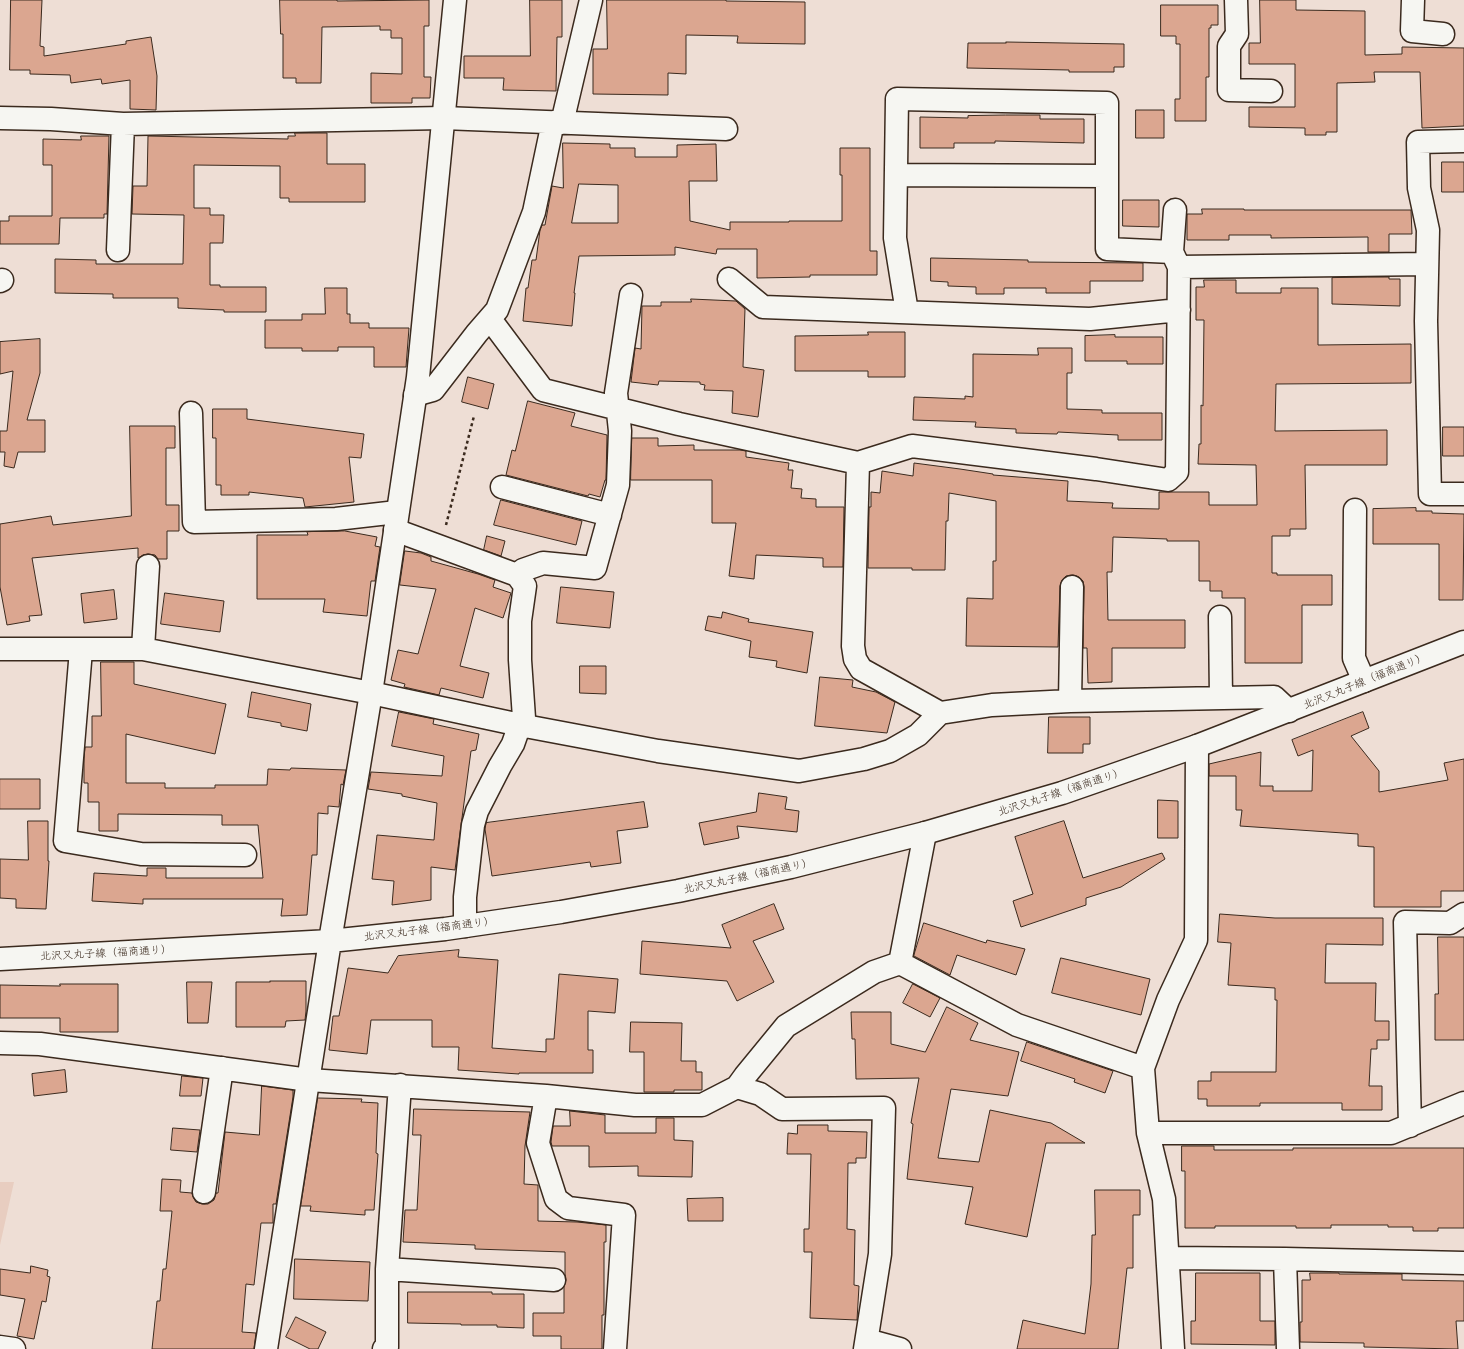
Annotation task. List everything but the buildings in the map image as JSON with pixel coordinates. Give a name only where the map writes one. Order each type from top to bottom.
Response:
[{"type":"street","points":[[266,1349],[330,941],[371,693],[418,377],[455,0]]},
{"type":"street","points":[[415,395],[433,390],[463,350],[497,310],[534,212],[591,0]]},
{"type":"street","points":[[1236,0],[1237,34],[1228,46],[1230,90],[1270,91]]},
{"type":"street","points":[[1413,0],[1412,31],[1443,34]]},
{"type":"street","points":[[907,312],[896,238],[897,99],[1107,103],[1107,249],[1176,259],[1427,264]]},
{"type":"street","points":[[0,118],[51,119],[123,124],[443,118],[726,129]]},
{"type":"street","points":[[118,250],[123,124]]},
{"type":"street","points":[[1464,141],[1418,142],[1418,188],[1428,230],[1426,321],[1430,494],[1464,494]]},
{"type":"street","points":[[896,175],[1107,176]]},
{"type":"street","points":[[490,319],[543,390],[679,424],[858,464],[912,446],[1168,480],[1177,472],[1179,310],[1175,210]]},
{"type":"street","points":[[729,279],[763,307],[1090,319],[1179,310]]},
{"type":"street","points":[[517,575],[523,570],[543,563],[595,568],[618,485],[620,431],[616,392],[631,295]]},
{"type":"street","points":[[191,412],[194,522],[336,519],[396,522],[440,548],[517,575],[525,586],[520,621],[520,660],[524,718],[520,724],[513,744],[477,811],[473,825],[465,897],[465,926]]},
{"type":"street","points":[[858,464],[853,646],[855,659],[861,669],[940,714]]},
{"type":"street","points":[[502,487],[610,515]]},
{"type":"street","points":[[1355,510],[1354,658],[1364,681]]},
{"type":"street","points":[[143,649],[148,566]]},
{"type":"street","points":[[1070,701],[1072,587]]},
{"type":"street","points":[[1220,618],[1221,698]]},
{"type":"street","name":"北沢又丸子線（福商通り）","points":[[0,959],[330,941],[465,926],[561,912],[678,891],[791,868],[925,833],[1062,793],[1197,746],[1464,642]]},
{"type":"street","points":[[0,649],[143,649],[658,751],[799,771],[864,759],[890,752],[918,735],[940,714],[992,705],[1070,701],[1274,697],[1289,711]]},
{"type":"street","points":[[81,650],[65,841],[141,854],[245,855]]},
{"type":"street","points":[[1173,1349],[1164,1199],[1148,1133],[1143,1068],[1168,1000],[1196,940],[1197,746]]},
{"type":"street","points":[[900,964],[925,833]]},
{"type":"street","points":[[1410,1126],[1406,922],[1450,923],[1464,914]]},
{"type":"street","points":[[0,1043],[40,1044],[309,1080],[546,1096],[635,1105],[702,1104],[738,1086],[786,1026],[874,972],[900,964],[1017,1025],[1143,1068]]},
{"type":"street","points":[[204,1192],[222,1068]]},
{"type":"street","points":[[384,1349],[387,1347],[387,1269],[400,1085]]},
{"type":"street","points":[[738,1086],[760,1094],[782,1109],[884,1108],[880,1254],[866,1344],[900,1349]]},
{"type":"street","points":[[546,1096],[538,1143],[556,1199],[568,1208],[624,1215],[615,1349]]},
{"type":"street","points":[[1148,1133],[1392,1133],[1464,1103]]},
{"type":"street","points":[[1168,1258],[1285,1258],[1464,1264]]},
{"type":"street","points":[[1285,1258],[1288,1349]]},
{"type":"street","points":[[387,1269],[554,1280]]},
{"type":"street","points":[[0,1347],[14,1349]]},
{"type":"path","points":[[440,548],[474,416]]},
{"type":"shaded area","points":[[0,1182],[14,1182],[0,1245]]}]
